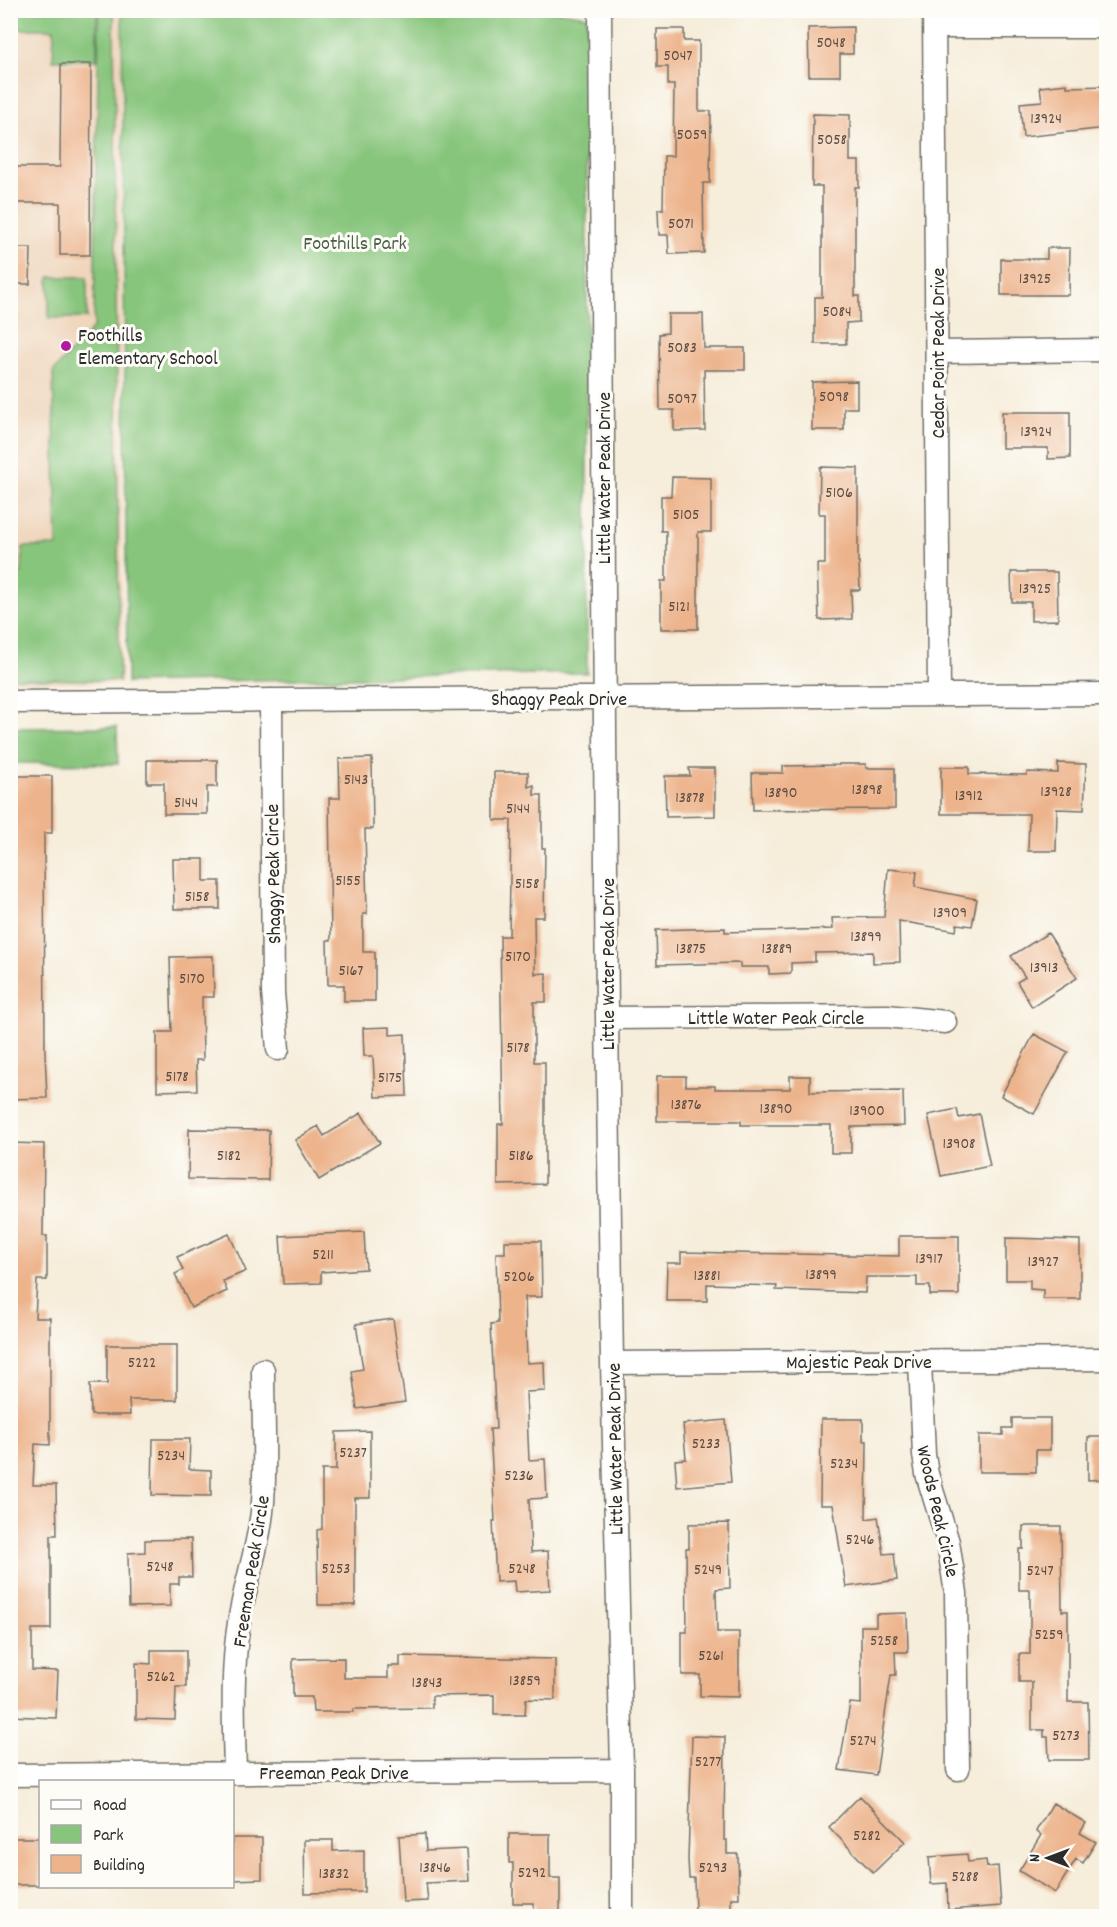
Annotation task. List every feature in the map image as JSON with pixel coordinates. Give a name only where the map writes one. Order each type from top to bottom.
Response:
[{"type":"street","name":"Little Water Peak Drive","points":[[600,10],[607,1018],[612,1363],[622,1770],[622,1917]]},
{"type":"street","points":[[934,19],[1107,27]]},
{"type":"street","name":"Cedar Point Peak Drive","points":[[934,19],[939,695]]},
{"type":"street","points":[[937,351],[1107,350]]},
{"type":"street","name":"Shaggy Peak Drive","points":[[10,702],[1107,694]]},
{"type":"street","name":"Shaggy Peak Circle","points":[[271,700],[273,993],[278,1049]]},
{"type":"street","name":"Little Water Peak Circle","points":[[607,1018],[887,1016],[945,1022]]},
{"type":"street","name":"Majestic Peak Drive","points":[[612,1363],[1107,1359]]},
{"type":"street","name":"Woods Peak Circle","points":[[920,1361],[924,1455],[927,1474],[948,1542],[956,1593],[958,1769]]},
{"type":"street","name":"Freeman Peak Circle","points":[[235,1773],[235,1668],[238,1625],[255,1558],[263,1503],[263,1370]]},
{"type":"street","name":"Freeman Peak Drive","points":[[10,1774],[622,1770]]},
{"type":"shaded area","name":"Foothills Elementary School","points":[[11,11],[121,11],[122,684],[11,682]]},
{"type":"green space","points":[[11,10],[97,11],[97,60],[53,60],[54,29],[11,29]]},
{"type":"green space","points":[[99,11],[114,11],[119,681],[11,678],[11,574],[22,573],[23,547],[57,546],[53,372],[94,327]]},
{"type":"green space","name":"Foothills Park","points":[[122,11],[555,11],[587,16],[587,673],[127,683]]},
{"type":"green space","points":[[49,277],[87,277],[87,318],[49,318]]},
{"type":"green space","points":[[117,727],[118,764],[11,763],[11,728]]},
{"type":"building","points":[[853,27],[853,54],[840,54],[840,76],[809,76],[808,28]]},
{"type":"building","points":[[657,29],[684,29],[684,41],[699,41],[699,111],[711,111],[710,183],[703,183],[704,253],[669,254],[668,235],[659,235],[658,209],[663,209],[664,156],[673,156],[674,85],[668,85],[668,67],[657,67]]},
{"type":"building","points":[[61,64],[91,64],[90,255],[60,255],[60,203],[10,203],[10,167],[60,167]]},
{"type":"building","points":[[1067,84],[1067,87],[1107,86],[1107,128],[1023,137],[1020,103],[1042,101],[1040,87]]},
{"type":"building","points":[[813,114],[850,115],[850,161],[859,161],[859,187],[855,187],[855,296],[859,296],[859,322],[846,323],[846,344],[815,344],[815,297],[822,297],[822,186],[812,186]]},
{"type":"building","points":[[10,248],[31,248],[30,284],[10,284]]},
{"type":"building","points":[[1047,248],[1070,248],[1069,295],[1001,295],[1001,259],[1047,259]]},
{"type":"building","points":[[668,314],[703,314],[704,348],[745,348],[745,370],[704,370],[705,430],[674,431],[674,410],[660,410],[659,334],[668,333]]},
{"type":"building","points":[[857,381],[857,408],[844,408],[844,430],[812,430],[812,382]]},
{"type":"building","points":[[1002,412],[1070,412],[1070,458],[1048,459],[1048,448],[1002,448]]},
{"type":"building","points":[[820,467],[858,468],[860,590],[851,590],[852,619],[819,620],[817,564],[825,564],[825,514],[819,514]]},
{"type":"building","points":[[672,477],[711,478],[711,532],[698,532],[698,629],[661,629],[661,581],[666,581],[666,531],[661,531],[661,496],[671,496]]},
{"type":"building","points":[[1011,572],[1057,572],[1058,620],[1031,621],[1031,602],[1012,602]]},
{"type":"building","points":[[372,758],[373,829],[365,829],[367,914],[363,914],[363,952],[375,952],[375,1001],[344,1001],[344,985],[328,985],[327,940],[331,940],[329,798],[340,798],[339,759]]},
{"type":"building","points":[[147,760],[217,760],[217,787],[207,787],[207,814],[164,814],[164,783],[147,783]]},
{"type":"building","points":[[1058,763],[1086,764],[1084,810],[1057,809],[1056,851],[1028,851],[1029,814],[941,814],[941,767],[969,767],[969,774],[1027,775],[1027,772],[1058,773]]},
{"type":"building","points":[[866,764],[866,768],[895,768],[895,809],[753,810],[752,773],[783,773],[783,766]]},
{"type":"building","points":[[689,768],[715,768],[715,816],[666,817],[665,776],[690,776]]},
{"type":"building","points":[[494,772],[528,772],[528,787],[534,785],[534,795],[542,795],[542,848],[545,848],[544,917],[534,917],[535,974],[546,973],[546,1002],[534,1002],[534,1062],[545,1062],[545,1184],[498,1185],[498,1124],[503,1124],[500,936],[509,936],[511,820],[494,820]]},
{"type":"building","points":[[10,776],[52,776],[52,833],[44,833],[47,1098],[10,1099]]},
{"type":"building","points":[[173,859],[204,859],[204,881],[220,881],[220,909],[174,909]]},
{"type":"building","points":[[888,869],[917,872],[915,887],[977,899],[972,926],[957,924],[956,931],[899,921],[900,962],[873,963],[873,952],[815,953],[815,962],[791,963],[791,973],[769,974],[769,967],[740,967],[740,963],[657,965],[656,930],[725,928],[725,932],[833,929],[832,918],[884,917]]},
{"type":"building","points":[[1048,933],[1077,978],[1032,1007],[1017,982],[1025,977],[1011,956]]},
{"type":"building","points":[[213,956],[214,997],[202,997],[203,1060],[196,1060],[197,1090],[157,1091],[157,1032],[172,1032],[170,957]]},
{"type":"building","points":[[390,1027],[390,1035],[405,1034],[407,1096],[375,1097],[373,1056],[364,1056],[363,1028]]},
{"type":"building","points":[[1034,1034],[1068,1052],[1034,1114],[1001,1096]]},
{"type":"building","points":[[657,1076],[686,1076],[686,1086],[715,1086],[715,1089],[790,1089],[790,1076],[810,1076],[810,1092],[903,1091],[904,1126],[851,1127],[851,1153],[831,1153],[831,1125],[741,1125],[741,1121],[657,1121]]},
{"type":"building","points":[[957,1109],[959,1118],[979,1114],[990,1166],[941,1176],[928,1115]]},
{"type":"building","points":[[361,1113],[380,1143],[319,1180],[295,1140],[318,1126],[324,1136]]},
{"type":"building","points":[[189,1129],[269,1130],[268,1180],[188,1179]]},
{"type":"building","points":[[10,1143],[44,1144],[43,1236],[47,1236],[47,1280],[37,1280],[35,1318],[50,1318],[50,1445],[35,1444],[33,1485],[56,1485],[57,1535],[51,1535],[51,1629],[32,1629],[32,1670],[58,1671],[56,1718],[10,1716]]},
{"type":"building","points":[[364,1232],[366,1269],[321,1272],[321,1283],[283,1284],[280,1236]]},
{"type":"building","points":[[229,1234],[246,1271],[223,1281],[227,1291],[191,1308],[175,1274],[183,1270],[177,1257]]},
{"type":"building","points":[[899,1236],[959,1236],[959,1295],[930,1295],[930,1286],[917,1286],[917,1277],[866,1277],[865,1293],[776,1290],[777,1286],[707,1284],[707,1301],[666,1301],[667,1263],[681,1263],[681,1252],[899,1256]]},
{"type":"building","points":[[1006,1238],[1080,1240],[1080,1299],[1043,1299],[1043,1290],[1030,1289],[1030,1280],[1006,1280]]},
{"type":"building","points":[[505,1241],[541,1241],[542,1297],[525,1297],[527,1363],[544,1362],[545,1391],[526,1392],[529,1460],[545,1459],[547,1498],[529,1499],[531,1552],[548,1551],[550,1590],[515,1592],[514,1581],[496,1582],[490,1429],[496,1429],[491,1324],[498,1323],[496,1253],[505,1253]]},
{"type":"building","points":[[393,1319],[405,1402],[357,1409],[352,1371],[363,1369],[356,1324]]},
{"type":"building","points":[[107,1345],[177,1345],[177,1400],[129,1400],[130,1415],[91,1415],[90,1384],[107,1384]]},
{"type":"building","points":[[1012,1418],[1050,1418],[1050,1450],[1036,1450],[1036,1472],[979,1472],[979,1435],[1003,1435],[1003,1428],[1012,1428]]},
{"type":"building","points":[[821,1419],[863,1419],[863,1441],[867,1441],[866,1519],[878,1517],[884,1554],[894,1553],[897,1580],[846,1587],[833,1505],[820,1505]]},
{"type":"building","points":[[726,1420],[731,1482],[677,1487],[675,1460],[686,1459],[683,1424]]},
{"type":"building","points":[[370,1431],[370,1498],[355,1498],[355,1605],[318,1605],[317,1530],[322,1529],[322,1470],[336,1470],[336,1432]]},
{"type":"building","points":[[1088,1437],[1107,1437],[1107,1479],[1088,1480]]},
{"type":"building","points":[[153,1439],[190,1439],[189,1469],[211,1470],[211,1496],[152,1495]]},
{"type":"building","points":[[729,1523],[730,1588],[716,1589],[717,1632],[739,1632],[739,1697],[700,1696],[700,1675],[682,1675],[682,1632],[687,1632],[686,1548],[689,1548],[689,1524]]},
{"type":"building","points":[[1023,1526],[1061,1526],[1062,1611],[1068,1611],[1068,1702],[1088,1702],[1089,1760],[1049,1760],[1048,1737],[1044,1737],[1044,1730],[1032,1730],[1032,1682],[1019,1682],[1019,1654],[1030,1654],[1030,1590],[1019,1590],[1019,1549],[1023,1549]]},
{"type":"building","points":[[191,1539],[192,1577],[179,1577],[179,1584],[170,1584],[170,1606],[129,1607],[128,1553],[145,1552],[145,1540]]},
{"type":"building","points":[[907,1613],[908,1652],[895,1652],[896,1675],[891,1675],[876,1775],[839,1770],[850,1703],[861,1704],[861,1626],[876,1626],[876,1614]]},
{"type":"building","points":[[151,1650],[186,1650],[186,1687],[176,1687],[175,1720],[136,1719],[136,1663],[151,1664]]},
{"type":"building","points":[[400,1656],[555,1659],[555,1700],[526,1699],[525,1715],[494,1715],[494,1695],[432,1696],[432,1708],[353,1709],[353,1712],[313,1712],[312,1697],[293,1697],[293,1659],[344,1658],[344,1678],[388,1678],[388,1666],[400,1666]]},
{"type":"building","points":[[692,1736],[725,1737],[724,1840],[727,1840],[727,1854],[738,1854],[739,1898],[731,1898],[731,1912],[695,1913],[694,1878],[689,1878],[688,1859]]},
{"type":"building","points":[[860,1796],[905,1842],[873,1873],[829,1827]]},
{"type":"building","points":[[1053,1803],[1086,1823],[1080,1833],[1096,1842],[1083,1863],[1076,1859],[1055,1893],[1019,1871],[1041,1835],[1036,1831]]},
{"type":"building","points":[[425,1834],[426,1851],[467,1849],[469,1881],[426,1883],[428,1901],[403,1902],[399,1836]]},
{"type":"building","points":[[509,1834],[550,1834],[550,1878],[560,1878],[560,1917],[535,1917],[534,1903],[513,1903],[513,1863],[509,1863]]},
{"type":"building","points":[[10,1838],[39,1838],[39,1885],[10,1885]]},
{"type":"building","points":[[234,1838],[262,1838],[262,1879],[234,1880]]},
{"type":"building","points":[[304,1840],[333,1840],[333,1851],[364,1850],[364,1892],[305,1893]]},
{"type":"building","points":[[967,1854],[968,1862],[986,1860],[987,1867],[998,1866],[1001,1906],[948,1910],[947,1883],[931,1884],[929,1857]]},
{"type":"place","name":"Foothills Elementary School","points":[[66,346]]}]
